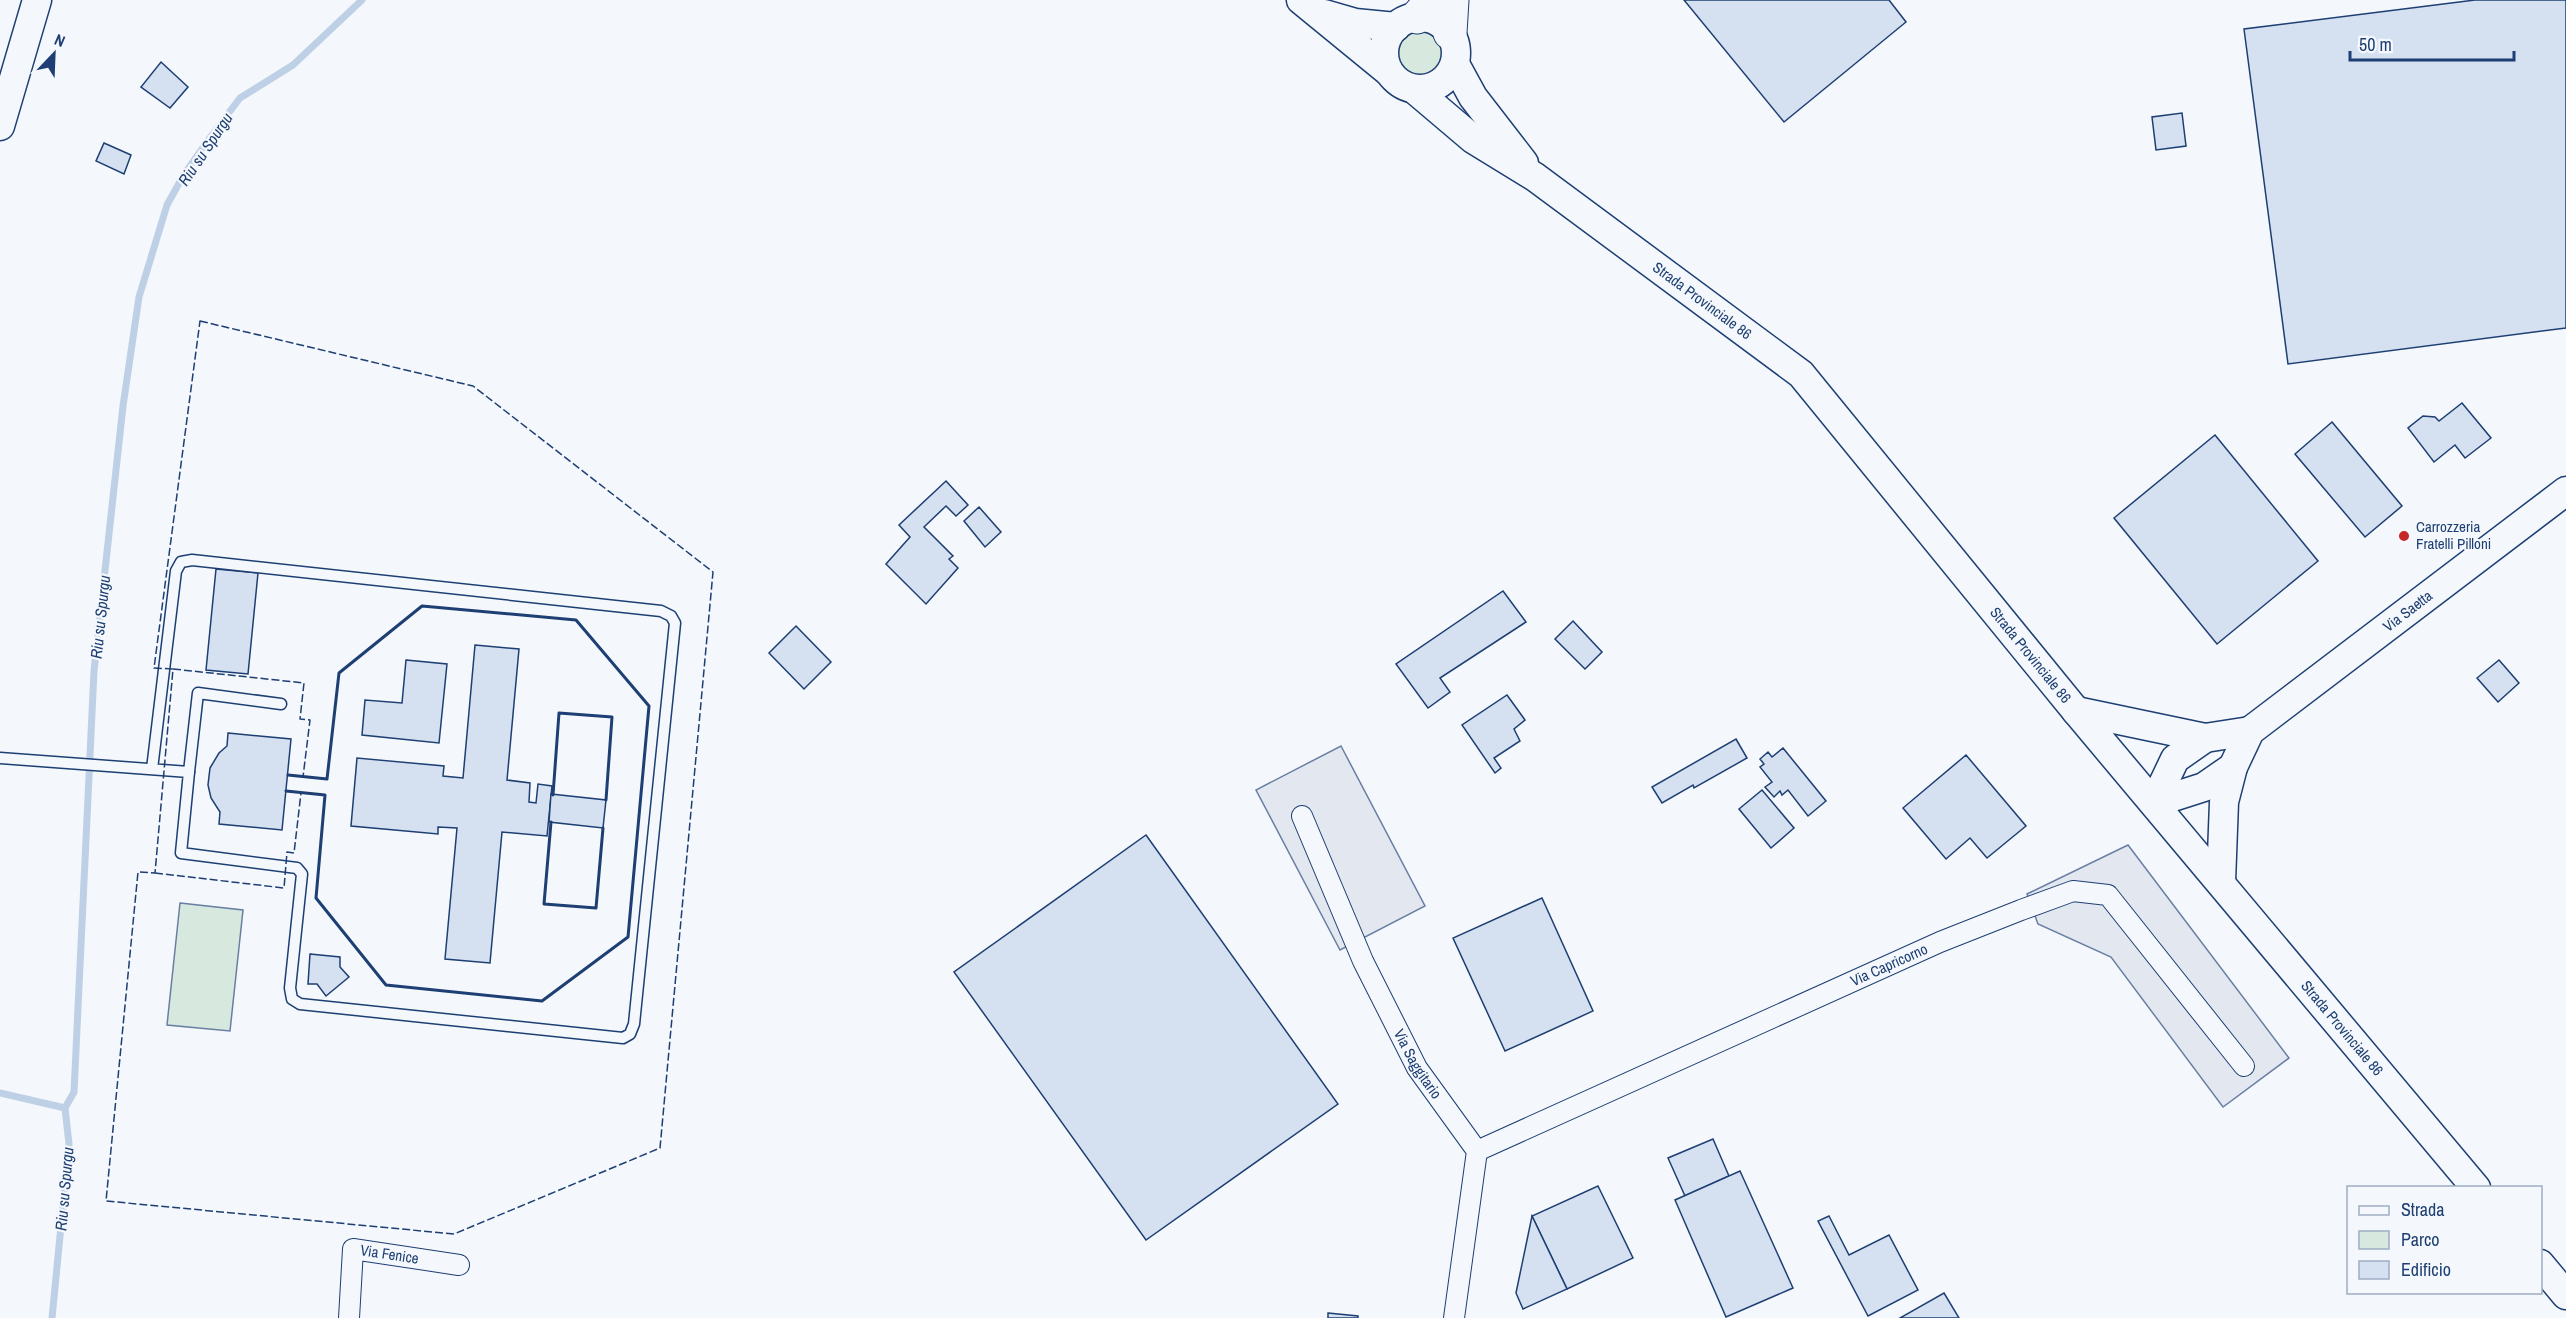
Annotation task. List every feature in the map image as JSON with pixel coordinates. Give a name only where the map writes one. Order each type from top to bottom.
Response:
[{"type":"highway","points":[[1452,0],[1453,48]]},
{"type":"street","points":[[0,126],[38,0]]},
{"type":"street","points":[[1307,5],[1355,23],[1415,15],[1436,21],[1453,48],[1444,81],[1425,89],[1404,86],[1307,5]]},
{"type":"street","points":[[1389,72],[1384,60],[1384,48],[1388,36],[1415,15]]},
{"type":"street","name":"Strada Provinciale 86","points":[[1453,48],[1473,97],[1535,177]]},
{"type":"street","name":"Strada Provinciale 86","points":[[1414,89],[1473,139],[1535,177],[1801,374],[2076,711],[2474,1186]]},
{"type":"street","name":"Via Saetta","points":[[2221,882],[2224,802],[2233,767],[2250,731],[2566,491]]},
{"type":"street","name":"Via Saetta","points":[[2076,711],[2205,738],[2250,731]]},
{"type":"street","name":"Via Saetta","points":[[2154,803],[2175,759],[2205,738]]},
{"type":"street","points":[[2154,803],[2204,787],[2233,767]]},
{"type":"street","name":"Via Saggitario","points":[[1302,816],[1363,962],[1417,1068],[1478,1151]]},
{"type":"street","name":"Via Capricorno","points":[[1478,1151],[1940,942],[2073,891],[2108,895],[2244,1065]]},
{"type":"street","points":[[1454,1318],[1478,1151]]},
{"type":"street","name":"Via Fenice","points":[[350,1318],[353,1249],[459,1264]]},
{"type":"street","points":[[2542,1265],[2566,1295]]},
{"type":"lane","points":[[152,769],[176,571],[181,562],[192,560],[661,610],[671,616],[675,623],[634,1024],[630,1034],[623,1038],[300,1004],[292,999],[290,988],[302,874],[297,868],[181,853],[198,693],[281,704]]},
{"type":"lane","points":[[0,758],[109,768],[189,772]]},
{"type":"green space","points":[[1420,26],[1431,28],[1440,34],[1446,43],[1448,54],[1446,65],[1440,74],[1431,80],[1420,82],[1409,80],[1400,74],[1394,65],[1392,54],[1394,43],[1400,34],[1409,28]]},
{"type":"green space","points":[[180,903],[243,910],[230,1031],[167,1025]]},
{"type":"shaded area","points":[[1341,746],[1425,906],[1340,950],[1256,790]]},
{"type":"shaded area","points":[[2128,845],[2289,1058],[2223,1107],[2111,957],[2038,924],[2027,894]]},
{"type":"building","points":[[1684,0],[1889,0],[1906,22],[1784,122]]},
{"type":"building","points":[[2475,0],[2566,0],[2566,328],[2288,364],[2244,29]]},
{"type":"building","points":[[161,62],[188,87],[170,108],[141,87]]},
{"type":"building","points":[[2182,113],[2186,146],[2156,150],[2152,117]]},
{"type":"building","points":[[104,143],[131,155],[124,174],[96,161]]},
{"type":"building","points":[[2462,403],[2491,438],[2465,458],[2455,445],[2434,462],[2408,428],[2423,416],[2435,417],[2439,421]]},
{"type":"building","points":[[2332,422],[2402,506],[2365,537],[2295,454]]},
{"type":"building","points":[[2215,435],[2318,561],[2217,644],[2114,518]]},
{"type":"building","points":[[946,481],[968,505],[956,516],[946,506],[924,527],[953,556],[949,559],[958,568],[926,604],[886,564],[910,537],[899,525]]},
{"type":"building","points":[[979,507],[1001,532],[985,547],[964,521]]},
{"type":"building","points":[[216,569],[258,573],[248,674],[206,670]]},
{"type":"building","points":[[1503,591],[1526,622],[1440,678],[1450,692],[1428,708],[1396,664]]},
{"type":"building","points":[[1573,621],[1602,652],[1585,669],[1555,639]]},
{"type":"building","points":[[796,626],[831,662],[804,689],[769,653]]},
{"type":"building","points":[[475,645],[519,649],[507,780],[530,783],[529,802],[536,803],[538,784],[552,786],[547,836],[502,832],[490,963],[445,959],[457,828],[438,827],[438,834],[351,826],[357,758],[444,766],[443,776],[463,778]]},
{"type":"building","points":[[406,660],[447,664],[439,743],[362,735],[365,700],[402,703]]},
{"type":"building","points":[[2499,660],[2519,683],[2498,702],[2477,678]]},
{"type":"building","points":[[1507,695],[1525,720],[1514,729],[1520,741],[1494,758],[1501,768],[1495,773],[1462,725]]},
{"type":"building","points":[[228,733],[291,739],[282,830],[219,824],[220,812],[211,798],[208,785],[210,768],[219,753],[227,746]]},
{"type":"building","points":[[1736,739],[1747,758],[1662,803],[1652,787]]},
{"type":"building","points":[[1783,748],[1826,801],[1808,816],[1788,790],[1782,795],[1780,791],[1774,797],[1765,787],[1772,782],[1760,767],[1764,764],[1760,759],[1768,752],[1772,757]]},
{"type":"building","points":[[1966,755],[2026,826],[1987,858],[1970,838],[1946,859],[1903,808]]},
{"type":"building","points":[[1762,790],[1794,828],[1771,848],[1739,809]]},
{"type":"building","points":[[551,794],[606,800],[603,828],[549,822]]},
{"type":"building","points":[[1146,835],[1338,1104],[1146,1240],[954,972]]},
{"type":"building","points":[[1542,898],[1593,1011],[1505,1051],[1453,938]]},
{"type":"building","points":[[310,954],[340,957],[340,967],[349,977],[326,996],[317,984],[308,984]]},
{"type":"building","points":[[1713,1139],[1729,1176],[1685,1196],[1668,1158]]},
{"type":"building","points":[[1740,1171],[1793,1288],[1726,1317],[1675,1200]]},
{"type":"building","points":[[1598,1186],[1633,1258],[1567,1289],[1532,1216]]},
{"type":"building","points":[[1532,1216],[1567,1289],[1523,1309],[1516,1293]]},
{"type":"building","points":[[1829,1216],[1849,1255],[1889,1235],[1918,1290],[1868,1316],[1818,1221]]},
{"type":"building","points":[[1944,1293],[1959,1318],[1900,1318]]},
{"type":"building","points":[[1328,1313],[1358,1316],[1358,1318],[1328,1318]]},
{"type":"waterway","name":"Riu su Spurgu","points":[[52,1318],[69,1144],[65,1108],[74,1092],[94,671],[123,406],[139,297],[167,205],[183,176],[209,139],[240,98],[293,65],[362,0]]},
{"type":"waterway","points":[[0,1093],[65,1108]]},
{"type":"fence","points":[[200,321],[473,386],[713,572],[660,1148],[454,1234],[106,1201],[138,872],[155,873],[173,669],[154,668],[200,321]]},
{"type":"fence","points":[[173,669],[304,683],[300,719],[310,720],[303,777]]},
{"type":"fence","points":[[155,873],[284,888],[287,852],[294,853],[301,793]]},
{"type":"wall","points":[[286,791],[325,795],[316,898],[386,985],[542,1001],[628,937],[649,706],[576,620],[422,606],[339,673],[327,779],[288,775]]},
{"type":"wall","points":[[553,795],[559,713],[612,717],[606,800]]},
{"type":"wall","points":[[551,822],[544,904],[596,908],[603,828]]},
{"type":"place","name":"Carrozzeria Fratelli Pilloni","points":[[2404,536]]}]
